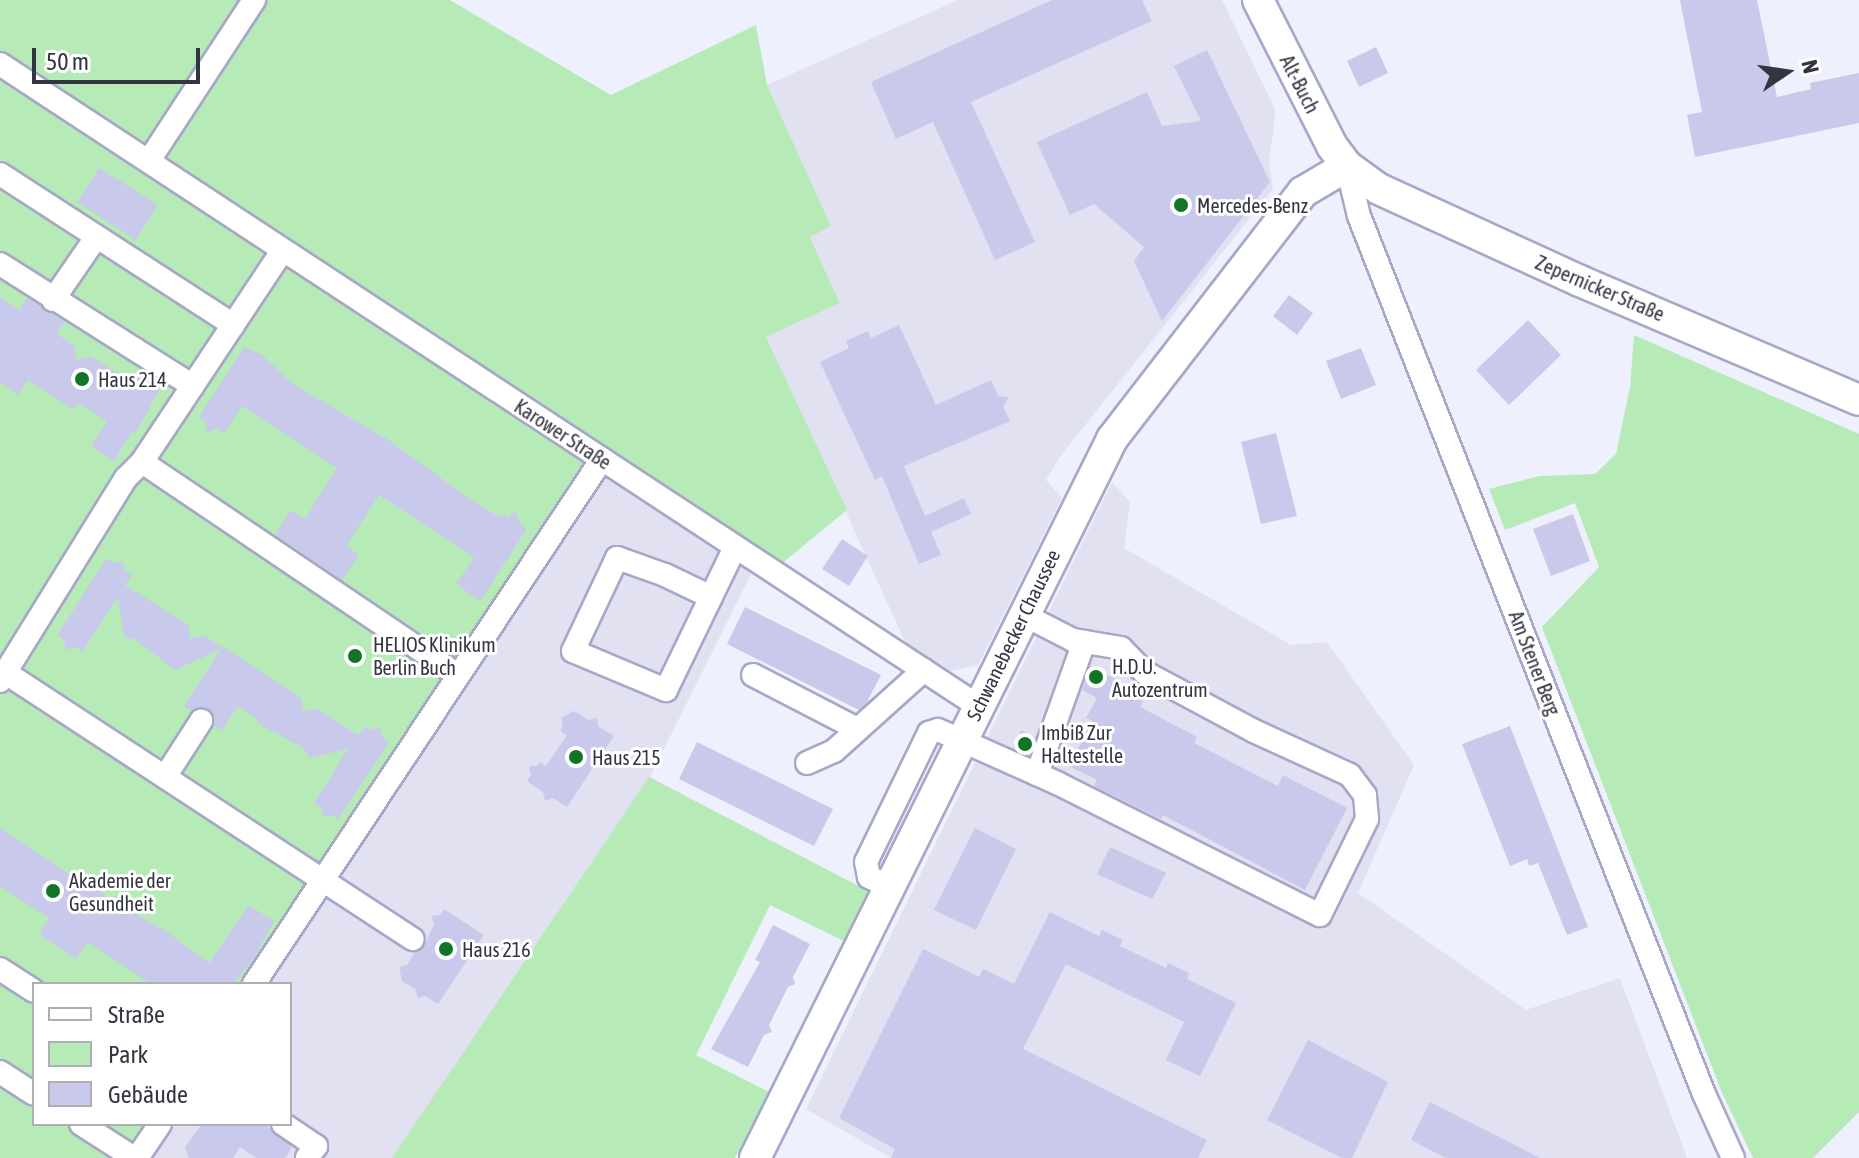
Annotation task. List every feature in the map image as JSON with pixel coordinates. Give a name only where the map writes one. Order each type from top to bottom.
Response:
[{"type":"main road","name":"Alt-Buch","points":[[1258,0],[1315,116],[1347,166]]},
{"type":"main road","name":"Zepernicker Straße","points":[[1347,166],[1379,189],[1415,207],[1859,400]]},
{"type":"main road","name":"Schwanebecker Chaussee","points":[[755,1158],[961,739],[1123,421],[1303,192],[1347,166]]},
{"type":"street","points":[[150,159],[254,0]]},
{"type":"street","name":"Karower Straße","points":[[3,73],[150,159],[282,251],[978,706]]},
{"type":"street","name":"Am Stener Berg","points":[[1347,166],[1359,216],[1704,1094],[1733,1158]]},
{"type":"street","points":[[0,174],[95,239],[233,325]]},
{"type":"street","points":[[53,300],[95,239]]},
{"type":"street","points":[[282,251],[142,462],[126,478],[3,677],[165,777],[413,939]]},
{"type":"street","points":[[0,264],[193,386]]},
{"type":"street","points":[[255,982],[602,459]]},
{"type":"street","points":[[142,462],[458,675]]},
{"type":"street","points":[[711,597],[665,575],[617,558],[573,651],[666,690],[711,597],[735,547]]},
{"type":"street","points":[[961,739],[1320,915],[1367,819],[1365,795],[1350,775],[1254,731],[1144,672],[1121,648],[1084,642],[1024,615]]},
{"type":"street","points":[[1037,774],[1084,642]]},
{"type":"street","points":[[807,763],[834,751],[924,670]]},
{"type":"street","points":[[753,675],[857,729]]},
{"type":"street","points":[[165,777],[201,721]]},
{"type":"street","points":[[0,969],[32,990]]},
{"type":"street","points":[[0,1072],[32,1093]]},
{"type":"street","points":[[84,1126],[136,1158],[159,1126]]},
{"type":"street","points":[[286,1126],[316,1146],[307,1158]]},
{"type":"shaded area","points":[[958,0],[1222,0],[1275,109],[1269,160],[1273,189],[1062,454],[1046,480],[1062,498],[978,665],[951,671],[907,646],[766,337],[840,303],[810,236],[831,226],[767,85]]},
{"type":"shaded area","name":"HELIOS Klinikum Berlin Buch","points":[[0,23],[769,538],[650,777],[769,841],[612,1158],[0,1158]]},
{"type":"shaded area","points":[[1112,482],[1130,502],[1124,548],[1291,645],[1327,642],[1414,765],[1358,893],[1526,1010],[1620,978],[1687,1158],[891,1158],[806,1109]]},
{"type":"green space","name":"HELIOS Klinikum Berlin Buch","points":[[0,0],[450,0],[611,95],[756,25],[767,85],[831,226],[810,237],[840,303],[766,337],[847,510],[780,565],[616,460],[260,982],[32,982],[32,1126],[163,1126],[141,1158],[0,1158]]},
{"type":"green space","points":[[1634,335],[1859,434],[1859,1112],[1813,1158],[1753,1158],[1722,1093],[1542,627],[1599,567],[1575,503],[1505,530],[1489,489],[1540,476],[1595,474],[1616,454],[1630,387]]},
{"type":"green space","points":[[649,777],[872,893],[848,943],[770,905],[696,1055],[769,1092],[735,1158],[392,1158]]},
{"type":"building","points":[[1052,0],[1142,0],[1152,21],[971,102],[1035,242],[995,260],[933,122],[896,139],[871,82]]},
{"type":"building","points":[[1680,0],[1757,0],[1777,97],[1811,89],[1810,83],[1859,73],[1859,123],[1695,157],[1687,115],[1702,112]]},
{"type":"building","points":[[1376,47],[1388,73],[1359,87],[1347,61]]},
{"type":"building","name":"Mercedes-Benz","points":[[1207,50],[1270,182],[1162,321],[1134,261],[1144,247],[1094,204],[1070,215],[1037,142],[1147,92],[1162,126],[1201,121],[1174,66]]},
{"type":"building","points":[[99,168],[158,205],[136,240],[77,202]]},
{"type":"building","points":[[1289,295],[1313,313],[1297,335],[1273,316]]},
{"type":"building","name":"Haus 214","points":[[0,297],[19,310],[27,298],[65,322],[57,334],[75,346],[76,360],[91,356],[132,383],[137,374],[160,389],[135,434],[132,432],[114,461],[91,446],[107,421],[78,403],[74,410],[28,380],[18,395],[0,382]]},
{"type":"building","points":[[1528,320],[1561,355],[1509,405],[1476,370]]},
{"type":"building","points":[[899,325],[936,405],[991,380],[998,396],[1009,397],[1003,406],[1010,421],[904,466],[925,516],[964,498],[971,514],[931,532],[941,555],[919,564],[882,476],[875,480],[820,362],[849,348],[846,341],[868,331],[871,338]]},
{"type":"building","points":[[244,347],[262,355],[293,384],[390,441],[471,500],[500,517],[502,514],[509,518],[515,510],[521,525],[527,529],[480,601],[456,584],[474,557],[379,495],[346,546],[359,554],[342,580],[275,534],[291,510],[305,519],[337,468],[242,406],[224,433],[216,428],[206,433],[206,422],[199,417]]},
{"type":"building","points":[[1361,348],[1376,385],[1341,399],[1326,361]]},
{"type":"building","points":[[1276,433],[1297,516],[1261,524],[1241,442]]},
{"type":"building","points":[[1573,514],[1590,561],[1551,576],[1533,529]]},
{"type":"building","points":[[842,539],[868,556],[849,586],[822,569]]},
{"type":"building","points":[[107,558],[114,563],[123,561],[124,570],[132,575],[125,585],[189,626],[190,639],[203,635],[238,656],[302,699],[303,712],[316,708],[358,735],[365,726],[372,730],[380,727],[381,736],[389,742],[339,819],[333,815],[323,817],[321,807],[314,803],[348,749],[310,758],[302,747],[259,724],[257,719],[238,706],[222,731],[214,725],[209,710],[201,707],[192,711],[184,706],[221,649],[175,670],[136,640],[124,637],[118,597],[82,652],[75,647],[66,650],[64,640],[57,635]]},
{"type":"building","points":[[745,607],[881,675],[866,704],[859,710],[727,644]]},
{"type":"building","points":[[1090,666],[1146,695],[1140,707],[1197,737],[1194,743],[1278,786],[1283,775],[1347,808],[1305,890],[1163,815],[1161,819],[1094,786],[1097,780],[1069,766],[1092,721],[1086,718],[1097,698],[1082,690]]},
{"type":"building","name":"Haus 215","points":[[574,711],[589,720],[597,718],[598,726],[614,736],[567,807],[553,798],[545,801],[543,792],[527,781],[531,775],[529,766],[537,766],[540,762],[546,766],[567,735],[560,731],[563,726],[561,718]]},
{"type":"building","points":[[1510,726],[1588,927],[1567,935],[1538,863],[1529,866],[1527,859],[1510,866],[1462,744]]},
{"type":"building","name":"Imbiß Zur Haltestelle","points":[[1021,730],[1035,737],[1029,755],[1013,748]]},
{"type":"building","points":[[697,742],[833,809],[814,846],[679,779]]},
{"type":"building","points":[[0,828],[74,877],[90,884],[100,882],[100,891],[113,901],[167,932],[209,963],[249,905],[274,921],[254,958],[235,982],[148,982],[88,942],[76,959],[39,934],[49,918],[0,886]]},
{"type":"building","points":[[975,828],[1016,849],[976,930],[934,910]]},
{"type":"building","points":[[1110,847],[1166,873],[1152,899],[1097,874]]},
{"type":"building","name":"Haus 216","points":[[444,909],[484,935],[438,1004],[425,996],[418,998],[415,989],[402,981],[399,967],[407,965],[415,952],[424,947],[434,924],[431,916],[440,915]]},
{"type":"building","points":[[1050,912],[1099,936],[1102,930],[1123,940],[1120,946],[1166,968],[1168,963],[1189,973],[1187,979],[1236,1003],[1200,1076],[1166,1060],[1184,1022],[1066,964],[1023,1049],[1207,1140],[1198,1158],[891,1158],[895,1149],[839,1118],[923,949],[979,977],[983,969],[1014,984]]},
{"type":"building","points":[[773,925],[810,944],[793,977],[795,984],[788,987],[769,1025],[772,1032],[764,1035],[748,1067],[711,1049],[760,962],[755,960]]},
{"type":"building","points":[[1308,1040],[1388,1082],[1352,1158],[1342,1158],[1267,1120]]},
{"type":"building","points":[[1430,1102],[1540,1158],[1446,1158],[1411,1140]]},
{"type":"building","points":[[201,1126],[267,1126],[292,1147],[285,1158],[256,1158],[240,1147],[233,1158],[189,1158],[185,1147]]},
{"type":"place","name":"Mercedes-Benz","points":[[1181,205]]},
{"type":"place","name":"Haus 214","points":[[82,379]]},
{"type":"place","name":"HELIOS Klinikum Berlin Buch","points":[[355,656]]},
{"type":"place","name":"H.D.U. Autozentrum","points":[[1096,677]]},
{"type":"place","name":"Imbiß Zur Haltestelle","points":[[1025,744]]},
{"type":"place","name":"Haus 215","points":[[576,757]]},
{"type":"place","name":"Akademie der Gesundheit","points":[[53,891]]},
{"type":"place","name":"Haus 216","points":[[446,949]]}]
